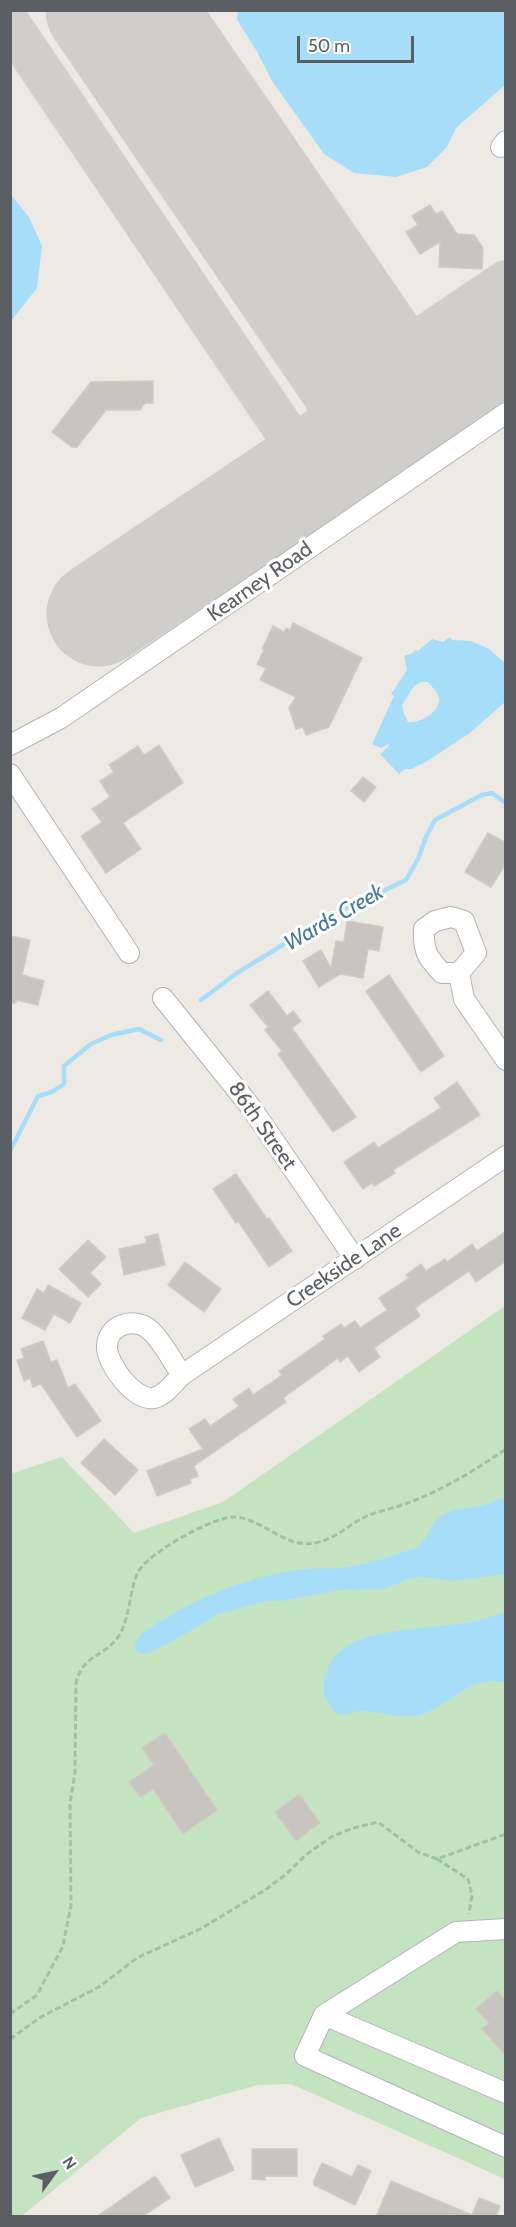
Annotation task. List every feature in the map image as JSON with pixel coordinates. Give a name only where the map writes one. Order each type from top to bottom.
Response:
[{"type":"street","name":"Kearney Road","points":[[10,745],[61,718],[506,413]]},
{"type":"street","points":[[10,774],[129,953]]},
{"type":"street","points":[[459,973],[464,999],[506,1060]]},
{"type":"street","name":"86th Street","points":[[163,998],[250,1106],[355,1259]]},
{"type":"street","name":"Creekside Lane","points":[[182,1375],[506,1156]]},
{"type":"street","points":[[506,1929],[456,1932],[324,2015],[305,2056],[506,2147]]},
{"type":"street","points":[[324,2015],[506,2093]]},
{"type":"path","points":[[10,2014],[37,1995],[63,1946],[71,1905],[70,1803],[75,1772],[76,1682],[80,1669],[91,1658],[111,1646],[122,1631],[135,1580],[144,1564],[180,1539],[210,1524],[231,1517],[247,1519],[259,1524],[286,1540],[314,1543],[326,1540],[366,1516],[412,1502],[437,1490],[506,1449]]},
{"type":"path","points":[[10,2039],[41,2017],[99,1987],[137,1958],[202,1928],[256,1895],[285,1875],[331,1837],[353,1827],[378,1822],[418,1852],[437,1858],[468,1879],[472,1895],[465,1932]]},
{"type":"path","points":[[437,1858],[506,1833]]},
{"type":"green space","points":[[505,1306],[505,2179],[291,2084],[257,2085],[141,2118],[22,2216],[11,2216],[10,1474],[62,1457],[134,1533],[223,1502]]},
{"type":"water","points":[[238,10],[505,11],[505,85],[456,128],[447,147],[427,167],[396,177],[354,173],[324,154],[272,81],[237,20]]},
{"type":"water","points":[[11,195],[29,217],[42,246],[37,288],[11,321]]},
{"type":"water","points":[[450,637],[452,640],[471,641],[489,649],[505,663],[505,702],[470,733],[426,762],[411,769],[405,769],[399,774],[380,754],[390,743],[381,748],[372,744],[394,696],[391,694],[407,670],[404,656],[415,650],[418,651],[432,639],[443,642]],"holes":[[[428,682],[439,698],[437,708],[423,719],[408,722],[402,705],[414,686]]]},
{"type":"water","points":[[505,1497],[505,1574],[454,1581],[421,1577],[408,1579],[384,1589],[339,1590],[282,1601],[266,1601],[218,1614],[147,1654],[141,1654],[135,1650],[136,1641],[145,1631],[191,1604],[228,1588],[285,1572],[349,1567],[399,1554],[421,1544],[436,1520],[446,1513],[484,1505]]},
{"type":"water","points":[[505,1612],[505,1682],[490,1682],[468,1687],[432,1710],[412,1716],[366,1711],[340,1714],[326,1699],[324,1685],[327,1670],[334,1657],[349,1644],[383,1634],[460,1624]]},
{"type":"building","points":[[430,205],[436,214],[442,211],[457,234],[474,235],[483,248],[482,269],[439,267],[440,242],[420,254],[406,232],[418,225],[412,216]]},
{"type":"building","points":[[153,381],[153,403],[145,403],[140,410],[106,410],[77,447],[72,447],[52,432],[91,382]]},
{"type":"building","points":[[293,623],[362,658],[329,727],[306,735],[303,727],[296,729],[289,708],[296,697],[260,680],[266,668],[257,664],[273,626],[284,632],[286,628],[290,630]]},
{"type":"building","points":[[159,745],[183,783],[123,823],[141,849],[106,873],[81,836],[102,822],[92,809],[110,797],[100,781],[114,772],[109,765],[138,746],[144,755]]},
{"type":"building","points":[[363,777],[376,787],[364,802],[351,791]]},
{"type":"building","points":[[488,833],[506,843],[506,863],[491,887],[465,872]]},
{"type":"building","points":[[347,921],[383,927],[379,951],[368,949],[363,978],[340,974],[319,987],[303,961],[321,950],[331,968],[336,941],[344,942]]},
{"type":"building","points":[[10,936],[30,940],[22,975],[44,981],[38,1005],[16,1000],[16,1003],[10,1003]]},
{"type":"building","points":[[389,975],[444,1056],[421,1072],[366,991]]},
{"type":"building","points":[[268,991],[287,1016],[293,1011],[301,1021],[292,1028],[356,1117],[333,1132],[278,1054],[282,1051],[265,1030],[268,1027],[250,1005]]},
{"type":"building","points":[[457,1082],[480,1115],[393,1170],[395,1173],[374,1186],[372,1183],[363,1189],[344,1162],[374,1142],[378,1148],[441,1108],[434,1098]]},
{"type":"building","points":[[236,1174],[292,1251],[269,1267],[213,1189]]},
{"type":"building","points":[[506,1231],[506,1261],[476,1282],[469,1271],[415,1308],[420,1316],[374,1348],[380,1357],[359,1372],[348,1356],[340,1362],[338,1358],[283,1398],[286,1402],[194,1466],[198,1476],[190,1479],[191,1483],[157,1496],[147,1471],[203,1449],[189,1429],[205,1419],[210,1426],[239,1406],[233,1399],[249,1388],[253,1395],[282,1375],[279,1371],[325,1339],[323,1336],[341,1324],[344,1328],[355,1321],[360,1328],[387,1310],[379,1298],[409,1278],[406,1275],[421,1264],[426,1271],[445,1259],[447,1262],[472,1244],[477,1251]]},
{"type":"building","points":[[158,1234],[165,1265],[124,1275],[119,1249],[147,1243],[145,1237]]},
{"type":"building","points":[[88,1240],[106,1257],[90,1273],[101,1284],[88,1297],[59,1269]]},
{"type":"building","points":[[185,1262],[221,1289],[204,1312],[168,1285]]},
{"type":"building","points":[[48,1285],[81,1303],[70,1323],[54,1314],[45,1330],[22,1318],[37,1289],[44,1293]]},
{"type":"building","points":[[43,1341],[51,1362],[57,1360],[68,1388],[75,1384],[101,1421],[77,1437],[41,1384],[33,1387],[30,1378],[24,1381],[17,1360],[24,1358],[21,1349]]},
{"type":"building","points":[[104,1439],[138,1470],[115,1495],[81,1463]]},
{"type":"building","points":[[165,1733],[217,1810],[183,1834],[153,1789],[140,1797],[129,1782],[154,1765],[142,1748]]},
{"type":"building","points":[[299,1794],[320,1823],[296,1841],[275,1812]]},
{"type":"building","points":[[497,1991],[506,2001],[506,2056],[482,2029],[489,2023],[476,2009]]},
{"type":"building","points":[[219,2138],[234,2170],[195,2187],[181,2155]]},
{"type":"building","points":[[252,2149],[297,2149],[297,2176],[265,2176],[265,2180],[252,2179]]},
{"type":"building","points":[[322,2163],[352,2177],[358,2165],[371,2171],[355,2205],[314,2185]]},
{"type":"building","points":[[155,2176],[170,2198],[142,2217],[96,2217]]},
{"type":"building","points":[[391,2181],[472,2215],[479,2198],[500,2206],[496,2217],[376,2217]]},
{"type":"waterway","name":"Wards Creek","points":[[201,1000],[237,973],[289,941],[331,920],[353,902],[406,880],[435,820],[482,795],[492,793],[506,803]]},
{"type":"waterway","name":"Wards Creek","points":[[10,1151],[38,1096],[52,1092],[64,1084],[64,1066],[91,1044],[111,1035],[139,1029],[161,1040]]},
{"type":"taxiway","points":[[71,10],[104,20]]},
{"type":"taxiway","points":[[181,10],[438,384]]},
{"type":"taxiway","points":[[10,24],[312,471]]},
{"type":"taxiway","points":[[411,345],[506,281]]},
{"type":"runway","points":[[98,10],[380,423]]},
{"type":"runway","points":[[99,614],[506,337]]}]
